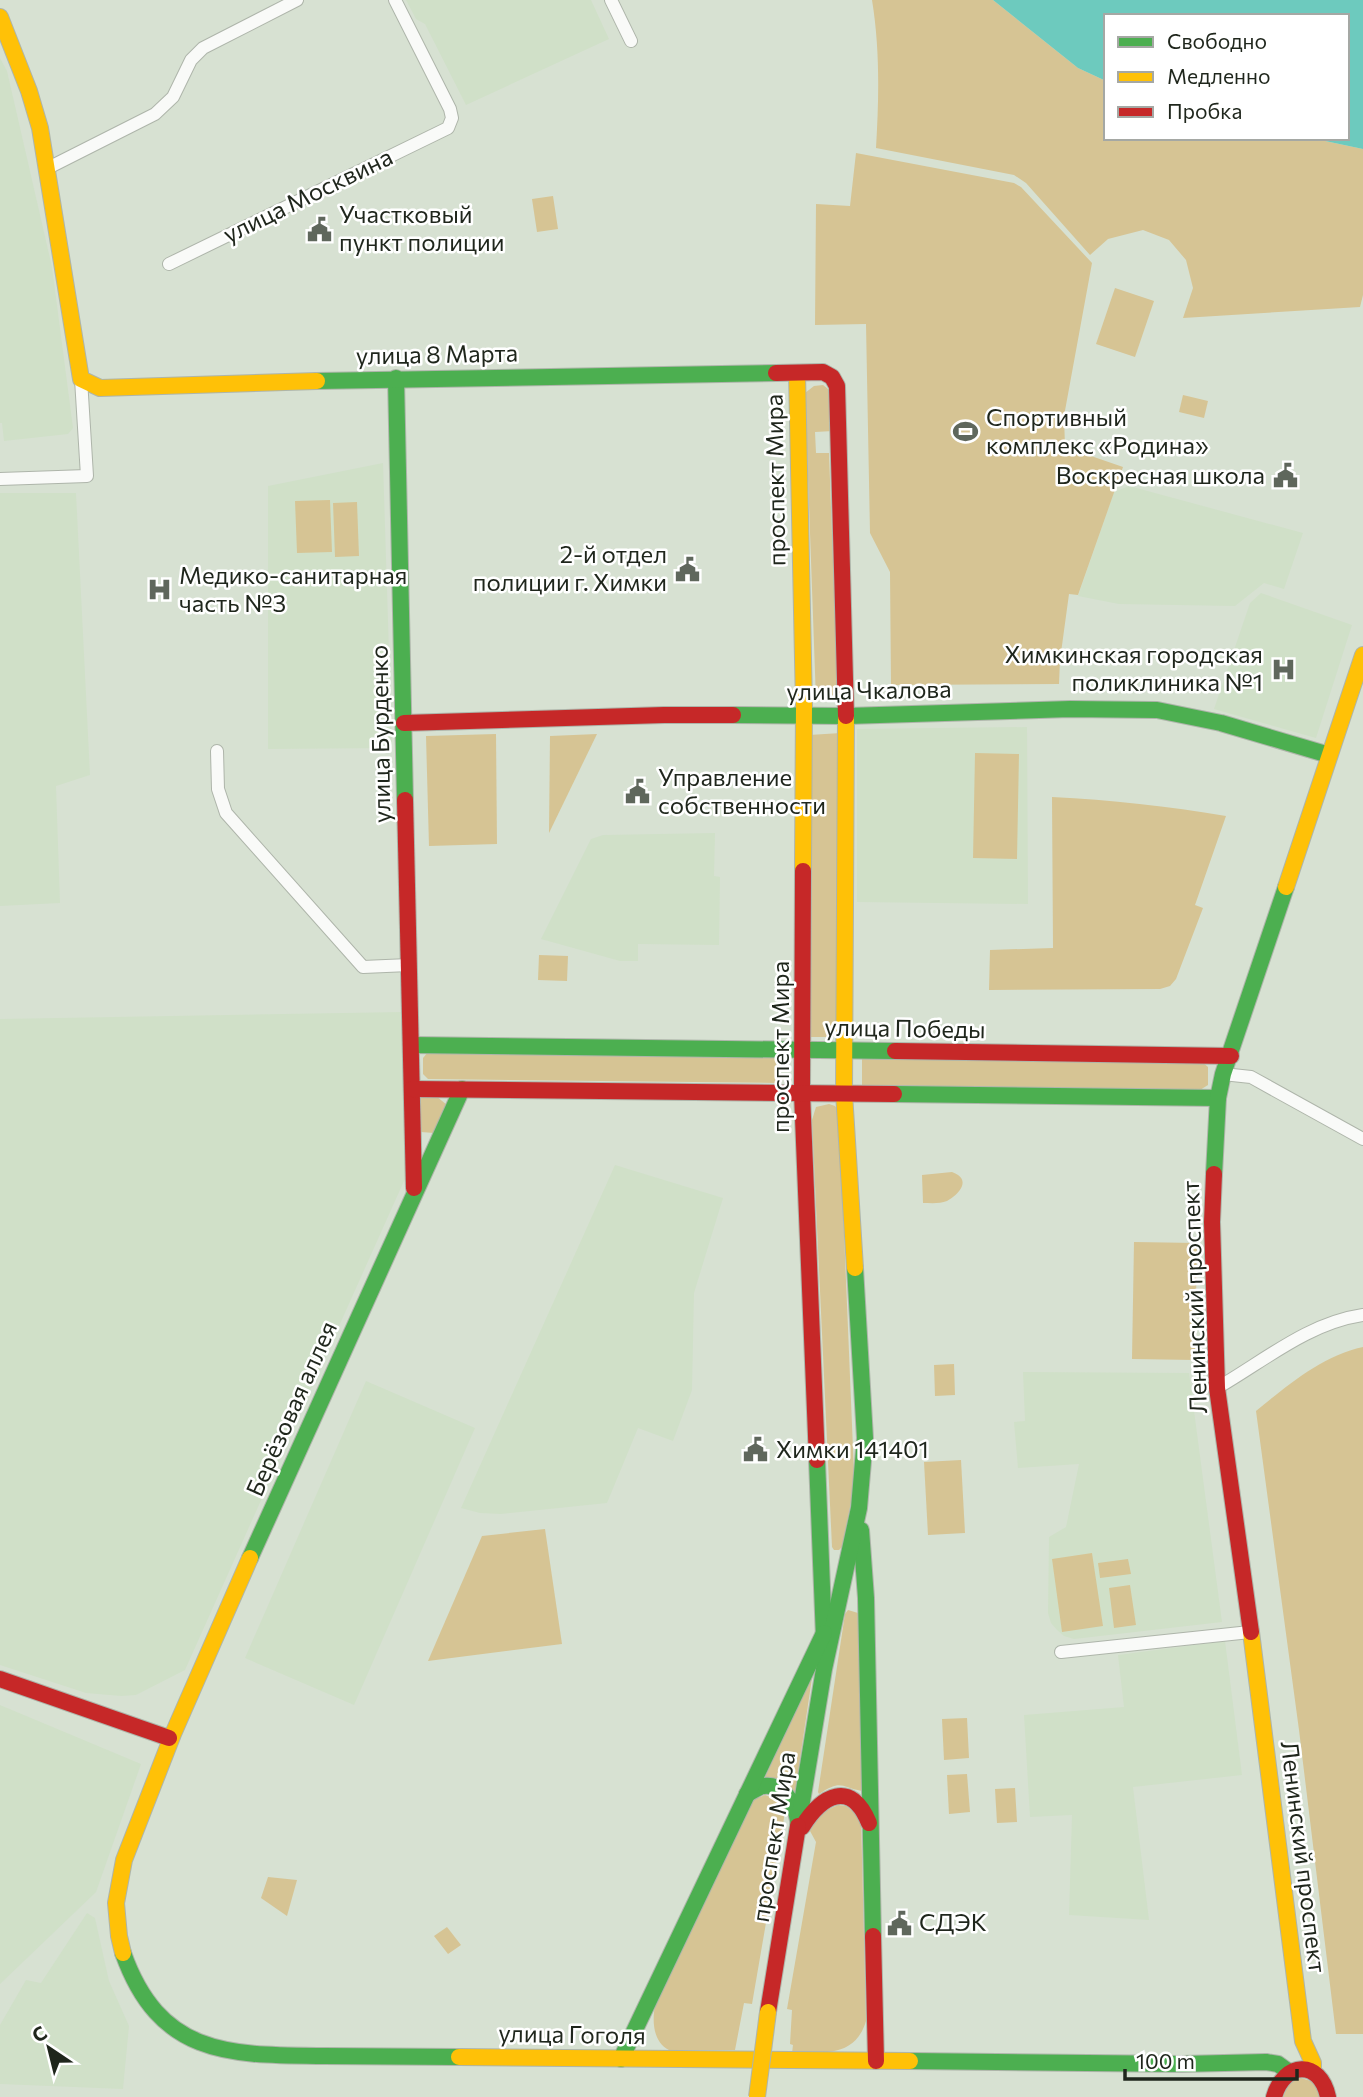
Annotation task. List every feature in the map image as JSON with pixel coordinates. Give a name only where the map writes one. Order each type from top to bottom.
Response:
[{"type":"street","points":[[46,169],[155,114],[173,97],[191,60],[203,48],[297,0]]},
{"type":"street","name":"улица Москвина","points":[[169,264],[448,128],[452,118],[450,109],[395,0]]},
{"type":"street","points":[[611,0],[631,41]]},
{"type":"street","points":[[0,17],[29,91],[40,128],[81,379],[87,476],[0,479]]},
{"type":"street","name":"проспект Мира","points":[[757,2097],[768,2012],[824,1669],[859,1508],[865,1438],[844,1093],[846,716],[837,386],[832,377],[823,372],[797,373],[804,715],[802,1093],[824,1669]]},
{"type":"street","name":"улица 8 Марта","points":[[81,379],[100,388],[396,377],[797,373]]},
{"type":"street","name":"улица Бурденко","points":[[396,377],[412,1089]]},
{"type":"street","name":"Ленинский проспект","points":[[1328,2097],[1323,2080],[1313,2067],[1303,2040],[1217,1388],[1212,1222],[1218,1098],[1223,1074],[1363,655]]},
{"type":"street","name":"улица Чкалова","points":[[404,723],[664,715],[846,716],[1052,709],[1157,710],[1211,720],[1329,755]]},
{"type":"street","points":[[217,751],[218,789],[226,813],[295,892],[363,967],[409,965]]},
{"type":"street","name":"улица Победы","points":[[411,1045],[1231,1056]]},
{"type":"street","points":[[1223,1074],[1251,1077],[1363,1139]]},
{"type":"street","points":[[412,1089],[1218,1098]]},
{"type":"street","name":"Берёзовая аллея","points":[[169,1738],[414,1193],[412,1089]]},
{"type":"street","points":[[414,1193],[462,1089]]},
{"type":"street","points":[[1217,1388],[1315,1328],[1363,1315]]},
{"type":"street","points":[[859,1508],[866,1598],[876,2061]]},
{"type":"street","points":[[1060,1652],[1250,1632]]},
{"type":"street","points":[[621,2059],[824,1633]]},
{"type":"street","points":[[0,1679],[169,1738]]},
{"type":"street","name":"улица Гоголя","points":[[169,1738],[122,1864],[116,1909],[118,1933],[130,1973],[140,1992],[179,2032],[209,2046],[260,2055],[1182,2064],[1266,2062],[1278,2064],[1291,2071],[1313,2067]]},
{"type":"street","points":[[747,1794],[757,1787],[767,1786],[786,1794],[797,1811],[797,1838]]},
{"type":"street","points":[[797,1838],[814,1809],[834,1796],[851,1798],[862,1806],[870,1831]]},
{"type":"street","name":"Ленинский проспект","points":[[1274,2097],[1278,2082],[1291,2071],[1303,2040]]},
{"type":"shaded area","points":[[406,0],[591,0],[609,39],[466,105],[425,24],[416,19]]},
{"type":"shaded area","points":[[872,0],[993,0],[1078,68],[1104,80],[1104,140],[1320,140],[1363,149],[1363,295],[1360,307],[1183,318],[1193,288],[1186,260],[1169,240],[1143,230],[1108,239],[1090,255],[1026,183],[1014,175],[876,148],[876,37]]},
{"type":"shaded area","points":[[0,58],[7,71],[52,267],[73,428],[68,434],[4,441],[0,423]]},
{"type":"shaded area","name":"Спортивный комплекс «Родина»","points":[[856,153],[1014,183],[1021,187],[1092,263],[1064,416],[1065,447],[1123,467],[1078,595],[1069,594],[1059,684],[891,685],[890,572],[870,533],[866,324],[815,325],[816,204],[850,206]]},
{"type":"shaded area","points":[[553,196],[558,229],[537,232],[532,199]]},
{"type":"shaded area","points":[[1115,288],[1154,301],[1135,357],[1096,344]]},
{"type":"shaded area","points":[[823,385],[832,392],[833,431],[815,432],[816,453],[829,453],[838,699],[816,700],[805,393],[814,386]]},
{"type":"shaded area","points":[[1183,395],[1208,401],[1204,418],[1179,412]]},
{"type":"shaded area","points":[[383,463],[392,748],[268,749],[268,486]]},
{"type":"shaded area","points":[[1129,486],[1303,533],[1284,589],[1264,583],[1235,606],[1119,604],[1078,596],[1114,492]]},
{"type":"shaded area","points":[[0,493],[76,493],[90,775],[56,786],[60,903],[0,906]]},
{"type":"shaded area","points":[[330,500],[332,552],[297,553],[295,501]]},
{"type":"shaded area","points":[[357,502],[359,556],[335,557],[333,503]]},
{"type":"shaded area","name":"Химкинская городская поликлиника №1","points":[[1261,593],[1352,625],[1316,738],[1214,709],[1250,603]]},
{"type":"shaded area","points":[[1027,727],[1028,904],[857,902],[857,729]]},
{"type":"shaded area","points":[[841,733],[840,1037],[810,1037],[809,735]]},
{"type":"shaded area","points":[[496,734],[497,844],[429,846],[426,736]]},
{"type":"shaded area","points":[[597,734],[549,833],[550,736]]},
{"type":"shaded area","points":[[975,753],[1019,754],[1017,859],[973,858]]},
{"type":"shaded area","points":[[1052,797],[1139,804],[1226,816],[1195,905],[1203,908],[1176,979],[1170,986],[1160,989],[989,990],[990,950],[1053,948]]},
{"type":"shaded area","points":[[715,833],[714,876],[720,877],[719,945],[638,944],[638,961],[620,961],[541,939],[591,839],[603,835]]},
{"type":"shaded area","points":[[539,955],[568,956],[567,981],[538,980]]},
{"type":"shaded area","points":[[403,1012],[408,1172],[185,1670],[136,1695],[121,1696],[86,1693],[0,1665],[0,1019]]},
{"type":"shaded area","points":[[428,1052],[776,1055],[776,1083],[428,1079],[423,1074],[423,1058]]},
{"type":"shaded area","points":[[862,1056],[1201,1061],[1208,1067],[1208,1085],[1200,1090],[862,1085]]},
{"type":"shaded area","points":[[436,1096],[447,1105],[434,1133],[421,1132],[420,1098]]},
{"type":"shaded area","points":[[829,1104],[835,1106],[839,1112],[854,1473],[853,1492],[842,1547],[839,1550],[832,1547],[812,1120],[816,1107]]},
{"type":"shaded area","points":[[615,1165],[723,1198],[694,1293],[692,1390],[673,1441],[638,1428],[607,1503],[501,1514],[480,1513],[461,1508]]},
{"type":"shaded area","points":[[952,1172],[963,1182],[960,1191],[944,1202],[923,1203],[922,1175]]},
{"type":"shaded area","points":[[1134,1242],[1197,1243],[1195,1360],[1132,1359]]},
{"type":"shaded area","points":[[1363,1347],[1363,2034],[1336,2034],[1256,1411],[1320,1364]]},
{"type":"shaded area","points":[[954,1364],[955,1395],[935,1396],[934,1365]]},
{"type":"shaded area","points":[[1023,1372],[1189,1373],[1222,1622],[1074,1639],[1064,1636],[1051,1623],[1048,1613],[1049,1537],[1066,1527],[1079,1464],[1018,1468],[1014,1422],[1025,1421]]},
{"type":"shaded area","points":[[366,1381],[475,1428],[354,1705],[245,1658]]},
{"type":"shaded area","points":[[961,1460],[965,1533],[928,1535],[924,1462]]},
{"type":"shaded area","points":[[545,1529],[562,1644],[428,1661],[482,1536]]},
{"type":"shaded area","points":[[1092,1553],[1103,1626],[1062,1632],[1052,1559]]},
{"type":"shaded area","points":[[1128,1559],[1131,1574],[1100,1578],[1098,1563]]},
{"type":"shaded area","points":[[1130,1585],[1136,1625],[1114,1628],[1109,1588]]},
{"type":"shaded area","points":[[848,1610],[858,1613],[862,1791],[837,1785],[819,1794],[845,1614]]},
{"type":"shaded area","points":[[1225,1641],[1242,1775],[1133,1787],[1149,1920],[1069,1915],[1072,1815],[1030,1817],[1024,1715],[1124,1707],[1118,1655]]},
{"type":"shaded area","points":[[813,1671],[795,1793],[763,1782]]},
{"type":"shaded area","points":[[0,1705],[141,1764],[96,1892],[0,1984]]},
{"type":"shaded area","points":[[967,1718],[969,1758],[944,1760],[942,1719]]},
{"type":"shaded area","points":[[967,1774],[970,1812],[949,1814],[947,1775]]},
{"type":"shaded area","points":[[1015,1788],[1017,1822],[997,1823],[995,1789]]},
{"type":"shaded area","points":[[765,1795],[780,1803],[784,1818],[752,2004],[744,2003],[735,2050],[669,2050],[657,2037],[654,2024],[655,2006],[750,1801]]},
{"type":"shaded area","points":[[838,1805],[846,1806],[861,1818],[866,2021],[861,2033],[846,2047],[826,2052],[792,2053],[792,2010],[787,2009],[816,1842],[810,1831],[821,1813]]},
{"type":"shaded area","points":[[268,1877],[297,1880],[287,1916],[261,1898]]},
{"type":"shaded area","points":[[87,1913],[95,1918],[109,1981],[129,2026],[123,2089],[0,2084],[0,2025],[26,1980],[41,1983]]},
{"type":"shaded area","points":[[447,1927],[461,1945],[448,1954],[434,1936]]},
{"type":"shaded area","points":[[1301,2078],[1314,2082],[1320,2097],[1283,2097],[1289,2083]]},
{"type":"water","points":[[993,0],[1363,0],[1363,149],[1320,140],[1349,140],[1349,14],[1104,14],[1104,80],[1078,68]]},
{"type":"traffic: fast","points":[[317,381],[776,373]]},
{"type":"traffic: fast","points":[[396,378],[405,800]]},
{"type":"traffic: fast","points":[[733,715],[847,716],[1070,709],[1157,710],[1221,723],[1329,755]]},
{"type":"traffic: fast","points":[[1214,1174],[1218,1098],[1223,1074],[1286,887]]},
{"type":"traffic: fast","points":[[411,1045],[895,1051]]},
{"type":"traffic: fast","points":[[250,1558],[462,1089]]},
{"type":"traffic: fast","points":[[894,1094],[1218,1098]]},
{"type":"traffic: fast","points":[[798,1826],[824,1669],[859,1508],[865,1438],[855,1268]]},
{"type":"traffic: fast","points":[[817,1460],[824,1638]]},
{"type":"traffic: fast","points":[[861,1530],[866,1598],[873,1936]]},
{"type":"traffic: fast","points":[[621,2059],[824,1633]]},
{"type":"traffic: fast","points":[[747,1794],[763,1786],[782,1791],[791,1801],[798,1820]]},
{"type":"traffic: fast","points":[[123,1953],[138,1987],[157,2013],[178,2031],[202,2043],[229,2050],[290,2056],[459,2057]]},
{"type":"traffic: fast","points":[[910,2061],[1182,2064],[1266,2062],[1278,2064],[1289,2072]]},
{"type":"traffic: slow","points":[[0,17],[29,91],[40,128],[81,379],[100,388],[317,381]]},
{"type":"traffic: slow","points":[[797,373],[804,706],[803,871]]},
{"type":"traffic: slow","points":[[1286,887],[1363,655]]},
{"type":"traffic: slow","points":[[846,716],[844,1093],[855,1268]]},
{"type":"traffic: slow","points":[[123,1953],[116,1903],[124,1860],[173,1734],[250,1558]]},
{"type":"traffic: slow","points":[[1251,1632],[1303,2041],[1313,2063],[1313,2071]]},
{"type":"traffic: slow","points":[[757,2097],[768,2012]]},
{"type":"traffic: slow","points":[[459,2057],[910,2061]]},
{"type":"traffic: jam","points":[[776,373],[823,372],[832,377],[837,386],[846,716]]},
{"type":"traffic: jam","points":[[404,723],[733,715]]},
{"type":"traffic: jam","points":[[405,800],[414,1188]]},
{"type":"traffic: jam","points":[[803,871],[802,1093],[817,1460]]},
{"type":"traffic: jam","points":[[895,1051],[1231,1056]]},
{"type":"traffic: jam","points":[[412,1089],[894,1094]]},
{"type":"traffic: jam","points":[[1214,1174],[1212,1222],[1217,1388],[1251,1632]]},
{"type":"traffic: jam","points":[[0,1679],[169,1738]]},
{"type":"traffic: jam","points":[[802,1827],[827,1800],[845,1796],[862,1809],[869,1823]]},
{"type":"traffic: jam","points":[[768,2012],[798,1826]]},
{"type":"traffic: jam","points":[[873,1936],[876,2061]]},
{"type":"traffic: jam","points":[[1274,2097],[1286,2076],[1302,2069],[1318,2076],[1328,2097]]},
{"type":"place","name":"Участковый пункт полиции","points":[[319,229]]},
{"type":"place","name":"Спортивный комплекс «Родина»","points":[[966,432]]},
{"type":"place","name":"Воскресная школа","points":[[1285,476]]},
{"type":"place","name":"2-й отдел полиции г. Химки","points":[[687,569]]},
{"type":"place","name":"Медико-санитарная часть №3","points":[[159,590]]},
{"type":"place","name":"Химкинская городская поликлиника №1","points":[[1283,669]]},
{"type":"place","name":"Управление собственности","points":[[638,792]]},
{"type":"place","name":"Химки 141401","points":[[756,1450]]},
{"type":"place","name":"СДЭК","points":[[899,1923]]}]
